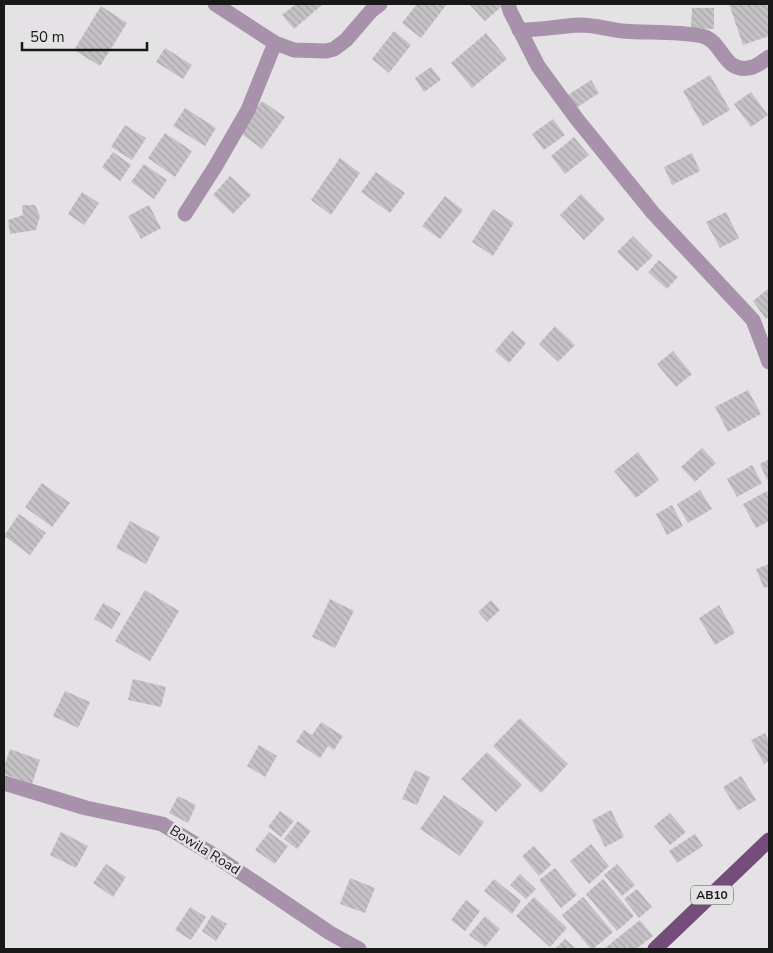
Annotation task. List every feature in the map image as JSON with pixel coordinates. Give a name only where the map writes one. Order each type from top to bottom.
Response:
[{"type":"main road","name":"AB10","points":[[655,949],[769,840]]},
{"type":"street","points":[[215,4],[275,43],[294,50],[326,51],[334,49],[346,40],[371,11],[380,4]]},
{"type":"street","points":[[508,4],[538,66],[582,125],[653,213],[753,320],[769,362]]},
{"type":"street","points":[[519,30],[541,30],[582,25],[622,31],[663,32],[705,37],[717,46],[727,62],[742,69],[755,66],[769,57]]},
{"type":"street","points":[[185,214],[216,167],[248,110],[275,43]]},
{"type":"street","name":"Bowila Road","points":[[4,783],[86,808],[162,824],[217,857],[330,933],[359,949]]},
{"type":"building","points":[[296,4],[323,4],[294,29],[282,15]]},
{"type":"building","points":[[417,4],[447,4],[421,38],[402,23]]},
{"type":"building","points":[[469,4],[499,4],[501,7],[485,21]]},
{"type":"building","points":[[729,4],[769,4],[769,36],[743,45]]},
{"type":"building","points":[[101,6],[127,23],[100,66],[74,50]]},
{"type":"building","points":[[692,8],[714,8],[714,29],[691,28]]},
{"type":"building","points":[[394,31],[411,45],[389,73],[372,59]]},
{"type":"building","points":[[486,33],[507,59],[472,88],[451,63]]},
{"type":"building","points":[[165,48],[192,65],[183,79],[156,62]]},
{"type":"building","points":[[431,67],[441,80],[424,92],[415,78]]},
{"type":"building","points":[[710,75],[730,110],[703,126],[683,91]]},
{"type":"building","points":[[591,80],[599,93],[576,108],[568,95]]},
{"type":"building","points":[[751,92],[768,115],[751,127],[734,104]]},
{"type":"building","points":[[262,101],[285,117],[262,149],[239,132]]},
{"type":"building","points":[[185,108],[216,128],[205,146],[173,126]]},
{"type":"building","points":[[553,119],[565,135],[544,150],[532,134]]},
{"type":"building","points":[[125,125],[146,138],[132,160],[111,147]]},
{"type":"building","points":[[165,133],[192,151],[175,177],[148,158]]},
{"type":"building","points":[[574,137],[589,155],[565,174],[551,156]]},
{"type":"building","points":[[113,152],[131,165],[120,181],[102,167]]},
{"type":"building","points":[[692,153],[700,171],[672,185],[664,167]]},
{"type":"building","points":[[340,158],[360,173],[331,215],[311,200]]},
{"type":"building","points":[[144,164],[167,180],[154,199],[131,182]]},
{"type":"building","points":[[376,172],[405,193],[390,213],[361,192]]},
{"type":"building","points":[[230,176],[251,195],[233,214],[213,195]]},
{"type":"building","points":[[82,192],[99,203],[84,225],[68,214]]},
{"type":"building","points":[[581,194],[605,219],[584,240],[560,215]]},
{"type":"building","points":[[445,196],[463,210],[440,239],[422,226]]},
{"type":"building","points":[[22,205],[35,205],[40,216],[36,230],[10,234],[8,220],[23,215]]},
{"type":"building","points":[[149,205],[161,228],[141,239],[128,216]]},
{"type":"building","points":[[493,209],[514,223],[493,256],[472,242]]},
{"type":"building","points":[[726,212],[739,238],[720,248],[706,222]]},
{"type":"building","points":[[633,236],[653,256],[637,271],[617,252]]},
{"type":"building","points":[[659,260],[678,277],[667,289],[648,272]]},
{"type":"building","points":[[769,288],[769,316],[766,319],[753,301]]},
{"type":"building","points":[[555,326],[575,345],[558,362],[539,344]]},
{"type":"building","points":[[512,331],[526,343],[509,363],[495,351]]},
{"type":"building","points":[[673,351],[692,374],[676,387],[657,364]]},
{"type":"building","points":[[748,390],[761,414],[728,432],[715,407]]},
{"type":"building","points":[[702,448],[716,463],[695,482],[681,467]]},
{"type":"building","points":[[638,452],[659,480],[636,498],[614,471]]},
{"type":"building","points":[[769,459],[769,479],[767,480],[760,464]]},
{"type":"building","points":[[752,465],[762,483],[737,497],[727,479]]},
{"type":"building","points":[[42,483],[70,503],[52,527],[25,507]]},
{"type":"building","points":[[700,490],[712,509],[688,523],[677,504]]},
{"type":"building","points":[[767,491],[769,494],[769,521],[756,528],[743,504]]},
{"type":"building","points":[[672,505],[683,526],[667,535],[656,514]]},
{"type":"building","points":[[19,514],[46,533],[30,555],[4,536]]},
{"type":"building","points":[[130,521],[160,537],[146,564],[116,548]]},
{"type":"building","points":[[769,564],[769,586],[764,588],[756,569]]},
{"type":"building","points":[[145,590],[179,611],[150,661],[115,641]]},
{"type":"building","points":[[330,599],[354,611],[335,648],[312,637]]},
{"type":"building","points":[[491,600],[500,610],[487,622],[478,612]]},
{"type":"building","points":[[103,603],[121,613],[112,629],[94,619]]},
{"type":"building","points":[[719,605],[735,633],[715,645],[699,618]]},
{"type":"building","points":[[133,679],[166,687],[161,707],[128,700]]},
{"type":"building","points":[[65,691],[90,702],[78,728],[53,716]]},
{"type":"building","points":[[520,718],[568,764],[541,793],[493,746]]},
{"type":"building","points":[[321,722],[343,736],[334,750],[328,746],[320,758],[296,742],[304,730],[312,735]]},
{"type":"building","points":[[765,733],[769,742],[769,761],[764,764],[751,740]]},
{"type":"building","points":[[259,745],[277,756],[265,777],[247,766]]},
{"type":"building","points":[[10,749],[40,760],[32,784],[4,774],[4,767]]},
{"type":"building","points":[[487,752],[522,785],[496,812],[461,779]]},
{"type":"building","points":[[415,770],[430,777],[417,805],[402,799]]},
{"type":"building","points":[[741,776],[756,800],[738,811],[723,787]]},
{"type":"building","points":[[444,795],[484,822],[460,856],[420,829]]},
{"type":"building","points":[[178,796],[196,805],[188,823],[169,813]]},
{"type":"building","points":[[611,810],[624,837],[605,847],[592,820]]},
{"type":"building","points":[[280,811],[294,821],[281,837],[268,827]]},
{"type":"building","points":[[670,813],[686,832],[670,845],[654,826]]},
{"type":"building","points":[[298,821],[311,831],[297,849],[284,839]]},
{"type":"building","points":[[61,832],[88,846],[76,868],[50,855]]},
{"type":"building","points":[[269,832],[288,846],[275,864],[255,850]]},
{"type":"building","points":[[695,834],[703,846],[677,863],[669,851]]},
{"type":"building","points":[[591,844],[609,866],[589,884],[570,861]]},
{"type":"building","points":[[534,846],[551,865],[539,876],[522,856]]},
{"type":"building","points":[[106,864],[126,877],[113,897],[93,883]]},
{"type":"building","points":[[617,864],[635,885],[622,896],[604,875]]},
{"type":"building","points":[[555,868],[577,895],[561,908],[539,880]]},
{"type":"building","points":[[520,874],[536,889],[526,899],[510,885]]},
{"type":"building","points":[[350,878],[375,888],[365,913],[340,904]]},
{"type":"building","points":[[494,879],[521,901],[512,914],[484,891]]},
{"type":"building","points":[[603,879],[634,916],[617,931],[586,894]]},
{"type":"building","points":[[637,889],[652,907],[639,918],[624,899]]},
{"type":"building","points":[[534,897],[567,928],[550,947],[516,916]]},
{"type":"building","points":[[583,897],[613,932],[593,949],[562,915]]},
{"type":"building","points":[[466,900],[480,911],[465,931],[451,920]]},
{"type":"building","points":[[190,907],[206,917],[191,940],[175,930]]},
{"type":"building","points":[[212,915],[227,924],[216,941],[202,931]]},
{"type":"building","points":[[485,916],[500,929],[485,947],[469,935]]},
{"type":"building","points":[[640,920],[653,936],[636,949],[604,949]]},
{"type":"building","points":[[565,939],[576,949],[555,949]]}]
